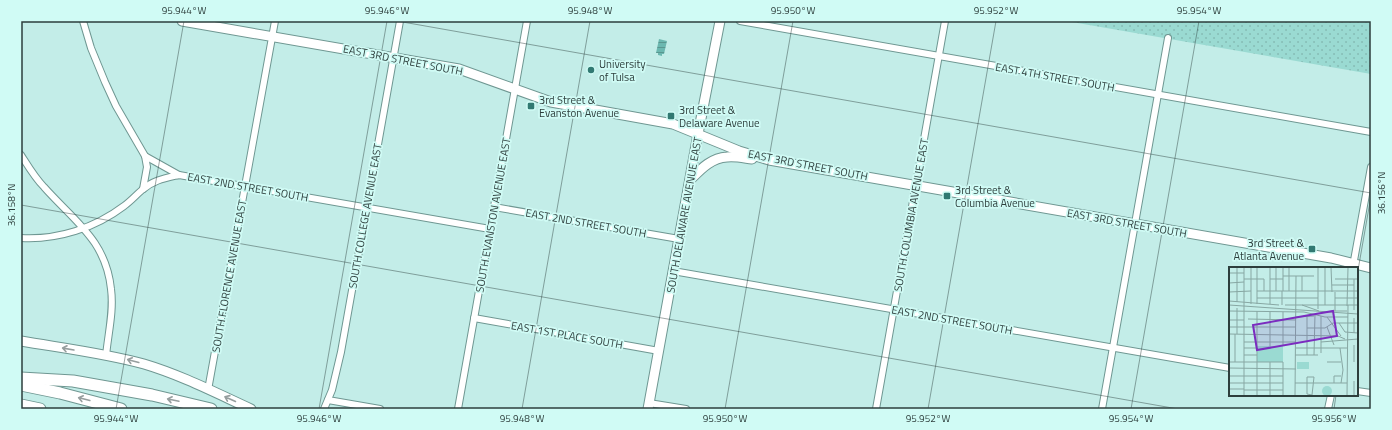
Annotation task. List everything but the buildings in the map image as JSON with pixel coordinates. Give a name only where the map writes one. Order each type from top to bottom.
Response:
[{"type":"highway","points":[[21,378],[73,381],[152,395],[211,409]]},
{"type":"highway","points":[[21,385],[121,409]]},
{"type":"highway","points":[[21,405],[40,409]]},
{"type":"street","points":[[83,21],[91,48],[116,106],[145,156],[147,167],[143,189]]},
{"type":"street","name":"EAST 3RD STREET SOUTH","points":[[182,21],[458,69],[551,102],[664,122],[739,151],[770,160],[1332,258],[1353,266],[1371,268]]},
{"type":"street","name":"SOUTH FLORENCE AVENUE EAST","points":[[208,390],[275,21]]},
{"type":"street","name":"SOUTH COLLEGE AVENUE EAST","points":[[324,409],[328,400],[341,352],[400,21]]},
{"type":"street","name":"SOUTH EVANSTON AVENUE EAST","points":[[458,409],[527,21]]},
{"type":"street","name":"SOUTH DELAWARE AVENUE EAST","points":[[649,406],[720,21]]},
{"type":"street","name":"EAST 4TH STREET SOUTH","points":[[740,21],[1371,132]]},
{"type":"street","name":"SOUTH COLUMBIA AVENUE EAST","points":[[876,409],[945,21]]},
{"type":"street","points":[[1102,409],[1168,38]]},
{"type":"street","points":[[21,155],[43,186],[91,236],[104,259],[112,290],[112,308],[106,356]]},
{"type":"street","points":[[145,156],[179,175]]},
{"type":"street","points":[[690,180],[703,166],[715,160],[726,157],[770,160]]},
{"type":"street","points":[[1353,266],[1371,166]]},
{"type":"street","name":"EAST 2ND STREET SOUTH","points":[[21,238],[40,238],[69,232],[96,224],[125,206],[143,189],[156,181],[179,175],[490,229]]},
{"type":"street","name":"EAST 2ND STREET SOUTH","points":[[494,207],[679,239]]},
{"type":"street","name":"EAST 2ND STREET SOUTH","points":[[673,270],[1229,368]]},
{"type":"street","name":"EAST 1ST PLACE SOUTH","points":[[474,318],[659,351]]},
{"type":"street","points":[[21,341],[126,360],[160,370],[251,409]]},
{"type":"street","points":[[1358,391],[1371,393]]},
{"type":"street","points":[[1328,409],[1331,396]]},
{"type":"street","points":[[328,400],[380,409]]},
{"type":"street","points":[[649,406],[686,409]]},
{"type":"green space","points":[[1066,21],[1371,21],[1371,74]]},
{"type":"water","points":[[659,39],[667,41],[664,54],[662,54],[662,56],[656,53]]},
{"type":"place","name":"University of Tulsa","points":[[591,70]]},
{"type":"place","name":"3rd Street & Evanston Avenue","points":[[531,106]]},
{"type":"place","name":"3rd Street & Delaware Avenue","points":[[671,116]]},
{"type":"place","name":"3rd Street & Columbia Avenue","points":[[947,196]]},
{"type":"place","name":"3rd Street & Atlanta Avenue","points":[[1312,249]]}]
